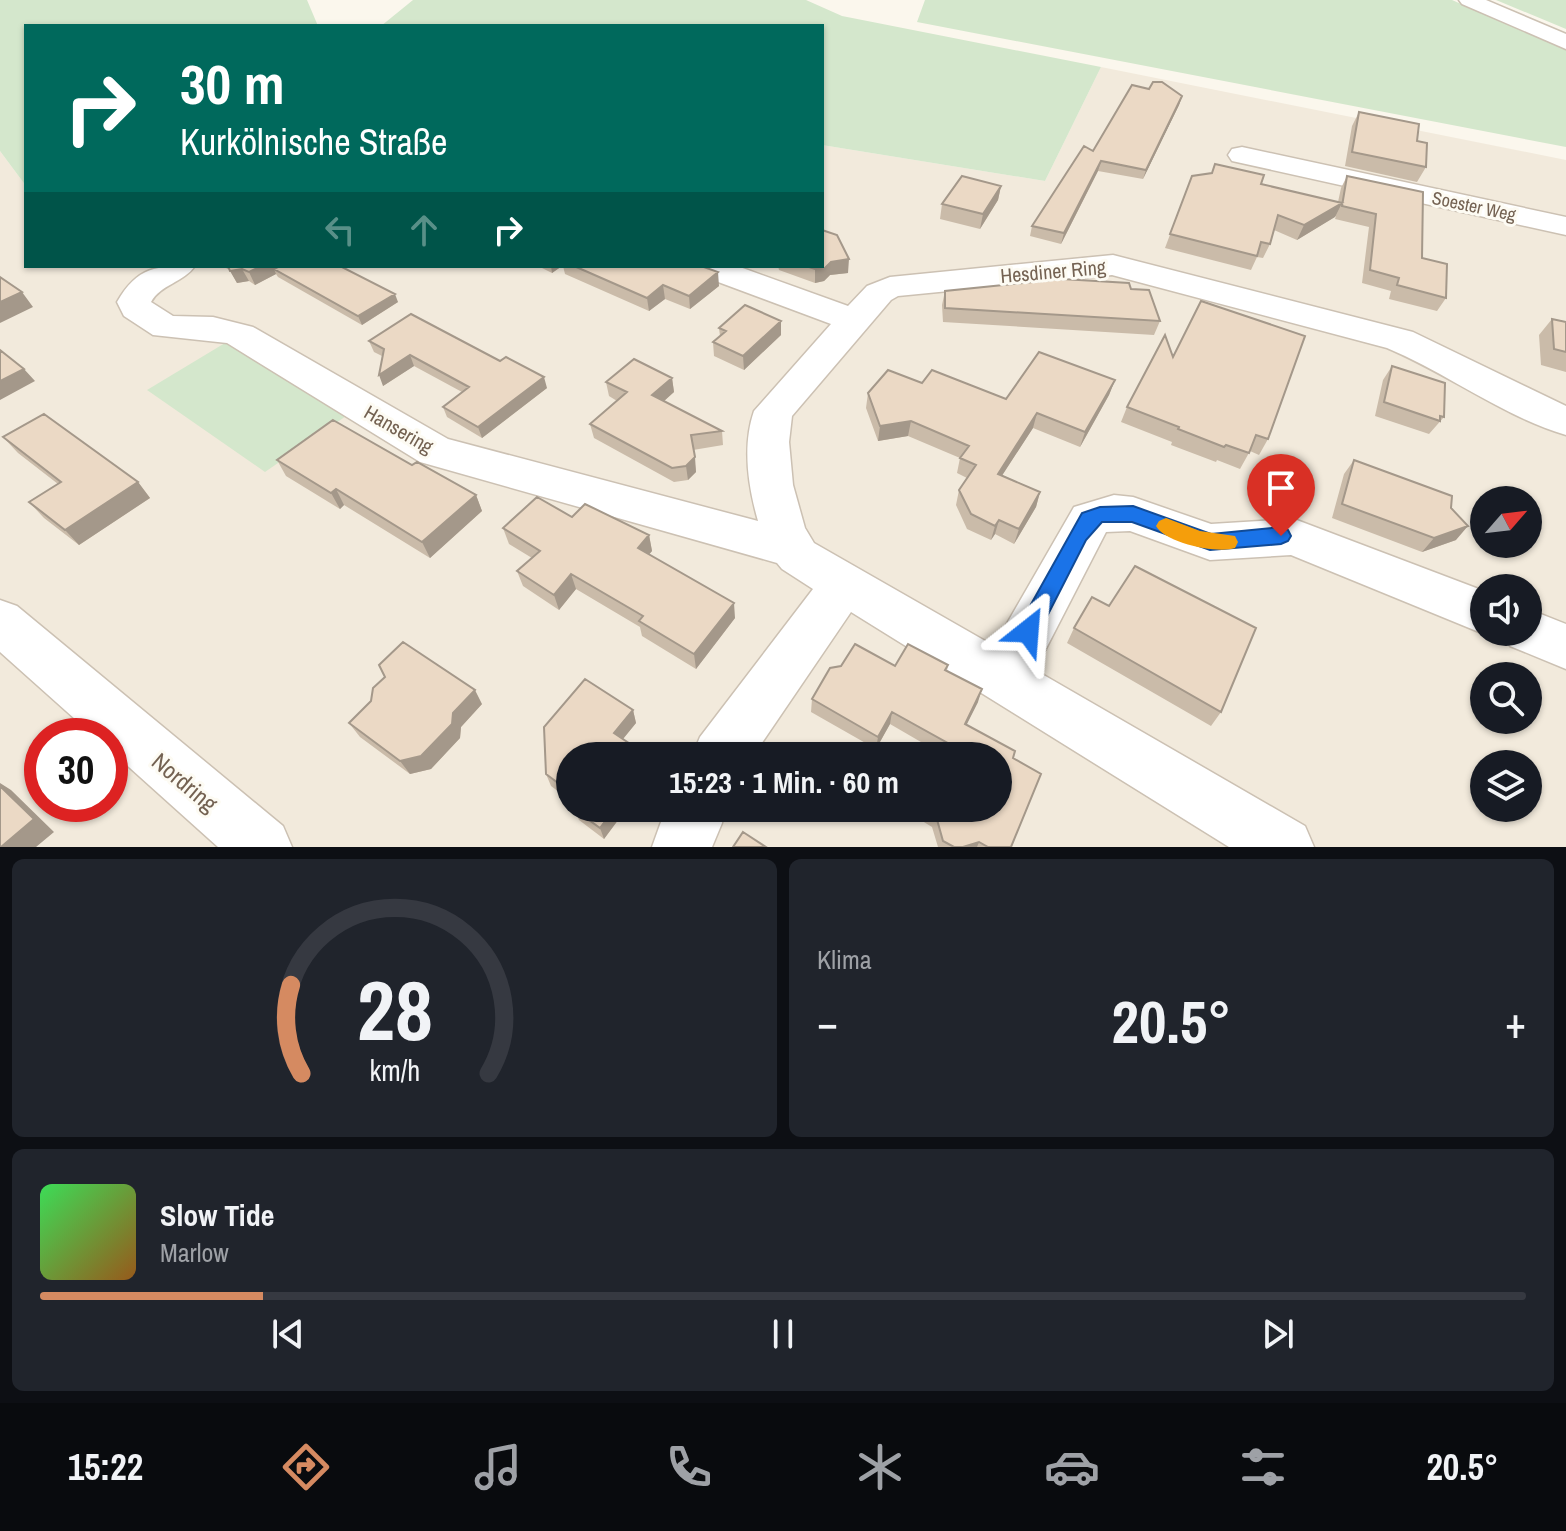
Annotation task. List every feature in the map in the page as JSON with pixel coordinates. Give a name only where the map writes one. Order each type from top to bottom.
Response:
[{"type":"street","points":[[1469,0],[1566,42]]},
{"type":"street","name":"Soester Weg","points":[[1242,155],[1566,226]]},
{"type":"street","name":"Hesdiner Ring","points":[[790,548],[781,532],[776,506],[768,420],[783,398],[879,293],[900,285],[1100,266],[1123,267],[1400,340],[1437,355],[1514,398],[1566,421]]},
{"type":"street","name":"Hansering","points":[[176,268],[142,288],[134,302],[136,308],[166,327],[213,328],[240,335],[435,451],[790,548]]},
{"type":"street","points":[[711,268],[853,320]]},
{"type":"street","points":[[1003,679],[1084,527],[1090,519],[1114,512],[1133,514],[1210,542],[1294,537],[1470,607]]},
{"type":"street","points":[[790,548],[843,585],[1284,847]]},
{"type":"street","points":[[730,742],[843,585]]},
{"type":"street","name":"Nordring","points":[[0,621],[262,847]]},
{"type":"street","points":[[1542,637],[1566,647]]},
{"type":"street","points":[[682,847],[693,822]]},
{"type":"shaded area","points":[[1101,67],[1566,160],[1566,847],[0,847],[0,151],[24,183],[24,268],[824,268],[824,145],[1045,181]]},
{"type":"green space","points":[[0,0],[307,0],[317,24],[24,24],[24,183],[0,151]]},
{"type":"green space","points":[[413,0],[806,0],[842,16],[1101,67],[1045,181],[824,145],[824,24],[383,24]]},
{"type":"green space","points":[[925,0],[1452,0],[1566,50],[1566,147],[917,22]]},
{"type":"green space","points":[[1496,0],[1566,0],[1566,29]]},
{"type":"green space","points":[[225,343],[349,414],[265,472],[147,390]]},
{"type":"building","points":[[1153,82],[1162,82],[1182,96],[1146,170],[1101,161],[1064,233],[1032,226],[1084,146],[1093,151],[1132,85],[1149,89]]},
{"type":"building","points":[[1359,112],[1419,124],[1417,141],[1427,143],[1426,167],[1352,152]]},
{"type":"building","points":[[1215,164],[1264,175],[1261,184],[1342,203],[1304,225],[1278,215],[1270,244],[1261,242],[1257,256],[1170,234],[1192,176],[1212,173]]},
{"type":"building","points":[[962,176],[1001,186],[983,214],[942,204]]},
{"type":"building","points":[[1347,176],[1423,192],[1422,258],[1447,264],[1446,298],[1397,285],[1399,278],[1370,270],[1376,214],[1342,206]]},
{"type":"building","points":[[824,231],[837,235],[849,259],[831,262],[825,268],[815,269],[812,268],[824,268]]},
{"type":"building","points":[[229,268],[257,268],[249,272],[242,269],[230,271]]},
{"type":"building","points":[[344,268],[395,294],[358,316],[274,269]]},
{"type":"building","points":[[579,268],[707,268],[718,272],[689,296],[663,285],[647,298]]},
{"type":"building","points":[[0,277],[22,292],[0,302]]},
{"type":"building","points":[[1062,279],[1129,283],[1131,289],[1149,290],[1160,321],[945,308],[945,291]]},
{"type":"building","points":[[1201,301],[1305,336],[1268,439],[1256,435],[1249,453],[1226,445],[1224,447],[1127,407],[1165,335],[1173,357]]},
{"type":"building","points":[[745,305],[781,321],[743,356],[713,342],[726,331],[719,328]]},
{"type":"building","points":[[411,314],[500,361],[506,357],[544,377],[478,427],[443,407],[469,387],[410,355],[379,375],[384,349],[369,341]]},
{"type":"building","points":[[1552,319],[1566,322],[1566,352],[1554,349]]},
{"type":"building","points":[[0,350],[24,369],[0,381]]},
{"type":"building","points":[[1039,352],[1115,380],[1085,432],[1037,413],[998,474],[1040,492],[1019,529],[999,520],[995,526],[971,514],[959,490],[976,465],[960,458],[969,446],[911,421],[880,426],[868,393],[888,370],[922,383],[932,370],[1006,399]]},
{"type":"building","points":[[634,359],[672,378],[652,395],[722,431],[691,435],[695,457],[686,466],[672,468],[590,424],[627,392],[606,382]]},
{"type":"building","points":[[1392,366],[1445,383],[1444,417],[1440,416],[1440,421],[1384,402]]},
{"type":"building","points":[[44,414],[138,482],[65,530],[29,502],[61,482],[3,437]]},
{"type":"building","points":[[333,420],[412,465],[417,462],[476,495],[422,542],[336,489],[331,493],[277,460]]},
{"type":"building","points":[[1354,460],[1452,496],[1451,508],[1468,526],[1434,538],[1342,504]]},
{"type":"building","points":[[537,497],[572,517],[585,504],[649,535],[638,548],[734,603],[694,654],[639,621],[643,616],[571,574],[554,595],[517,571],[540,551],[503,528]]},
{"type":"building","points":[[1135,566],[1256,628],[1221,712],[1074,628],[1092,597],[1109,606]]},
{"type":"building","points":[[403,642],[475,690],[453,713],[452,724],[421,756],[400,761],[349,723],[371,701],[373,688],[385,677],[379,665]]},
{"type":"building","points":[[855,644],[895,666],[908,644],[948,665],[945,670],[982,689],[965,724],[998,742],[946,742],[892,712],[878,737],[812,699],[830,668],[841,666]]},
{"type":"building","points":[[585,679],[633,710],[614,733],[627,742],[556,742],[556,782],[546,774],[544,727]]},
{"type":"building","points":[[1012,749],[1015,751],[1013,758],[1041,774],[1011,847],[988,847],[979,842],[954,847],[943,841],[938,822],[1012,822]]},
{"type":"building","points":[[0,786],[24,809],[24,822],[30,822],[0,847]]},
{"type":"building","points":[[743,832],[766,847],[733,847]]},
{"type":"slow traffic","points":[[1166,526],[1198,539],[1228,542]]},
{"type":"route","points":[[1028,631],[1079,535],[1090,519],[1100,514],[1133,514],[1210,542],[1227,543],[1281,536]]}]
